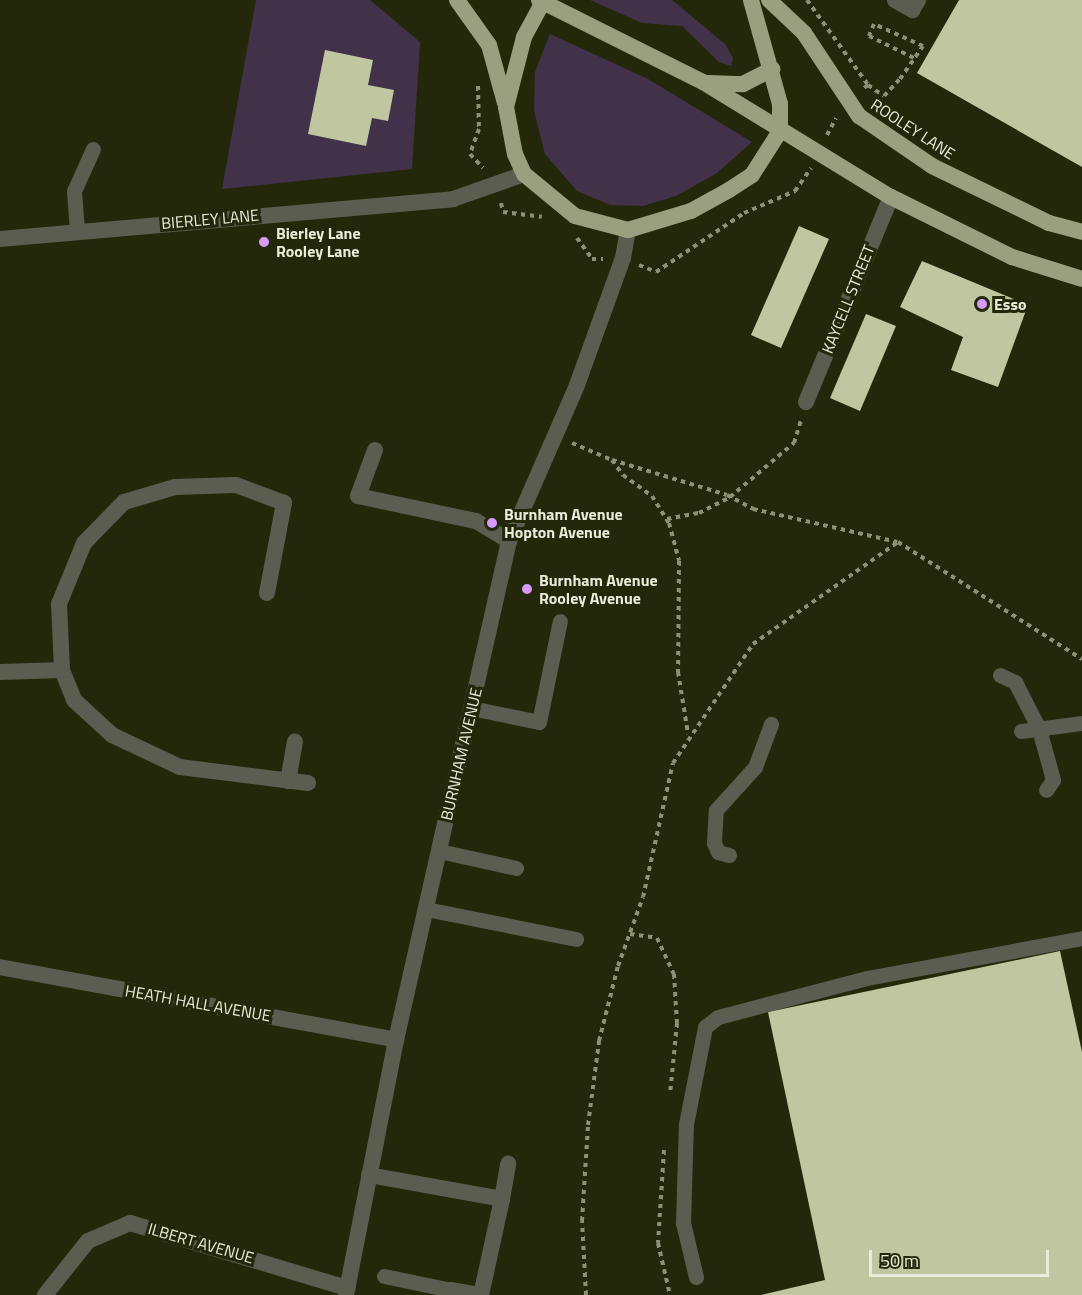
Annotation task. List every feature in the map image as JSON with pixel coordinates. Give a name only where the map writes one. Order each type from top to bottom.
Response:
[{"type":"highway","points":[[457,0],[489,45],[524,174],[575,216],[628,230],[682,215],[729,190],[752,175],[780,131],[772,69],[751,0]]},
{"type":"highway","points":[[506,106],[524,37],[542,0],[703,82],[780,131],[891,196],[1012,257],[1082,279]]},
{"type":"highway","name":"ROOLEY LANE","points":[[769,0],[804,33],[859,116],[932,166],[1048,223],[1082,232]]},
{"type":"highway","points":[[703,82],[743,84],[772,69]]},
{"type":"street","name":"BIERLEY LANE","points":[[0,239],[453,199],[524,174]]},
{"type":"street","name":"KAYCELL STREET","points":[[806,402],[891,196]]},
{"type":"street","name":"BURNHAM AVENUE","points":[[346,1291],[396,1040],[509,541],[605,312],[628,230]]},
{"type":"street","points":[[375,450],[358,496],[477,521],[509,541]]},
{"type":"street","points":[[267,593],[292,501],[236,485],[175,487],[124,502],[84,543],[59,604],[62,669],[74,699],[112,735],[180,767],[308,783]]},
{"type":"street","points":[[0,672],[62,669]]},
{"type":"street","points":[[288,781],[295,742]]},
{"type":"street","name":"HEATH HALL AVENUE","points":[[0,966],[396,1040]]},
{"type":"street","points":[[451,1290],[480,1295],[508,1164]]},
{"type":"street","points":[[369,1175],[502,1199]]},
{"type":"street","name":"ILBERT AVENUE","points":[[45,1295],[88,1241],[130,1223],[346,1291]]},
{"type":"lane","points":[[894,0],[912,10],[918,0]]},
{"type":"lane","points":[[77,231],[74,190],[93,149]]},
{"type":"lane","points":[[471,708],[539,722],[560,621]]},
{"type":"lane","points":[[1000,675],[1015,682],[1039,729],[1053,780],[1046,790]]},
{"type":"lane","points":[[1021,731],[1082,723]]},
{"type":"lane","points":[[729,855],[718,852],[714,843],[716,810],[755,767],[771,724]]},
{"type":"lane","points":[[439,851],[516,868]]},
{"type":"lane","points":[[426,909],[576,939]]},
{"type":"lane","points":[[696,1277],[683,1223],[686,1124],[705,1027],[718,1017],[867,978],[1082,938]]},
{"type":"lane","points":[[384,1276],[451,1290]]},
{"type":"path","points":[[868,85],[884,96],[923,46],[874,24],[869,36],[914,57]]},
{"type":"path","points":[[666,519],[699,513],[730,497],[794,443],[806,402]]},
{"type":"path","points":[[555,435],[612,460],[730,497],[753,508],[898,542],[1082,658]]},
{"type":"path","points":[[612,460],[623,476],[652,496],[666,519],[679,561],[678,672],[688,735]]},
{"type":"path","points":[[586,1295],[582,1221],[588,1125],[599,1041],[630,934],[672,763],[688,735],[753,644],[898,542]]},
{"type":"path","points":[[630,934],[657,938],[674,974],[677,1023],[669,1100]]},
{"type":"path","points":[[664,1143],[658,1244],[670,1295]]},
{"type":"shaded area","points":[[256,0],[370,0],[420,42],[412,169],[222,189]]},
{"type":"shaded area","points":[[590,0],[672,0],[725,44],[733,58],[731,66],[719,62],[682,26],[642,23]]},
{"type":"shaded area","points":[[550,34],[648,79],[752,142],[717,173],[676,196],[643,206],[610,205],[577,191],[545,154],[534,110],[535,72]]},
{"type":"building","points":[[959,0],[1082,0],[1082,167],[917,73]]},
{"type":"building","points":[[325,50],[373,60],[368,85],[394,90],[388,121],[372,118],[366,146],[308,134]]},
{"type":"building","points":[[799,226],[829,239],[781,348],[751,335]]},
{"type":"building","points":[[922,261],[1028,305],[998,387],[951,370],[963,337],[900,307]]},
{"type":"building","points":[[866,314],[896,326],[860,411],[830,398]]},
{"type":"building","points":[[1060,951],[1082,1052],[1082,1295],[761,1295],[825,1280],[768,1012]]},
{"type":"place","name":"Bierley Lane Rooley Lane","points":[[264,242]]},
{"type":"place","name":"Esso","points":[[982,304]]},
{"type":"place","name":"Burnham Avenue Hopton Avenue","points":[[492,523]]},
{"type":"place","name":"Burnham Avenue Rooley Avenue","points":[[527,589]]}]
